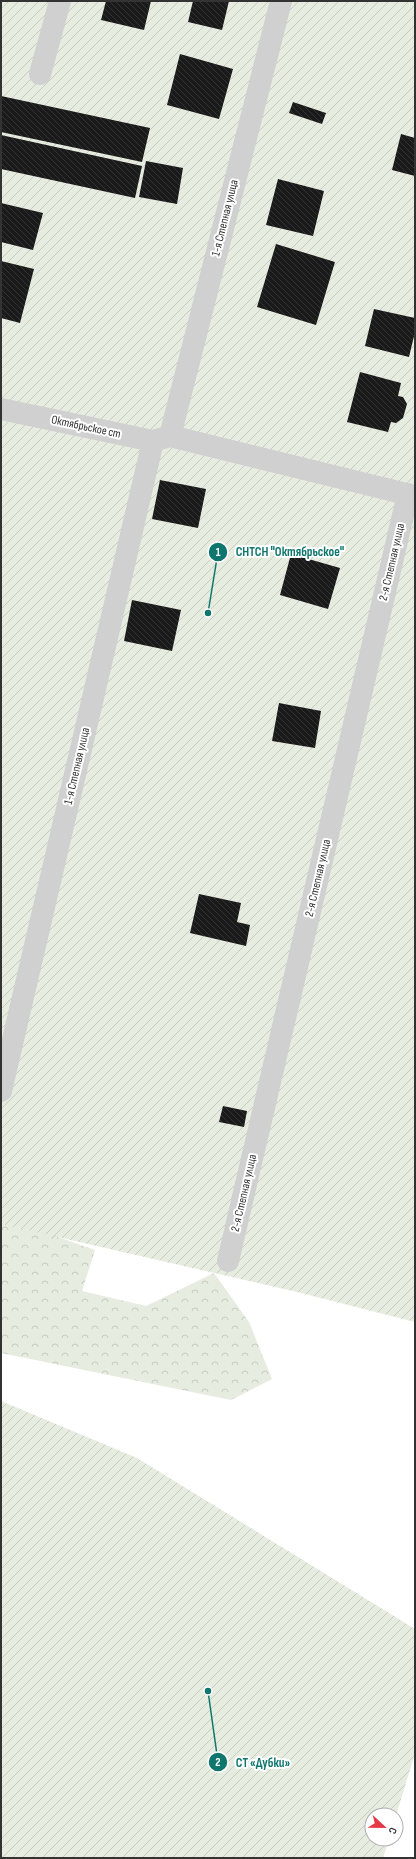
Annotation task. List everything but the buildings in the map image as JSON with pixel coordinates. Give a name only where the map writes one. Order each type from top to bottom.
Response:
[{"type":"street","points":[[40,74],[60,1]]},
{"type":"street","name":"1-я Степная улица","points":[[1,1091],[161,438],[281,1]]},
{"type":"street","name":"Октябрьское ст","points":[[1,409],[161,438],[412,495]]},
{"type":"street","name":"2-я Степная улица","points":[[228,1261],[412,495]]},
{"type":"green space","points":[[1,1],[415,1],[415,1322],[297,1292],[1,1224]]},
{"type":"green space","points":[[1,1217],[95,1250],[82,1291],[146,1306],[214,1273],[249,1322],[272,1379],[231,1400],[1,1353]]},
{"type":"green space","points":[[1,1401],[137,1458],[415,1629],[415,1753],[399,1807],[364,1807],[364,1847],[386,1847],[383,1858],[1,1858]]},
{"type":"place","name":"СНТСН \"Октябрьское\"","points":[[208,613]]},
{"type":"place","name":"СТ «Дубки»","points":[[208,1691]]}]
